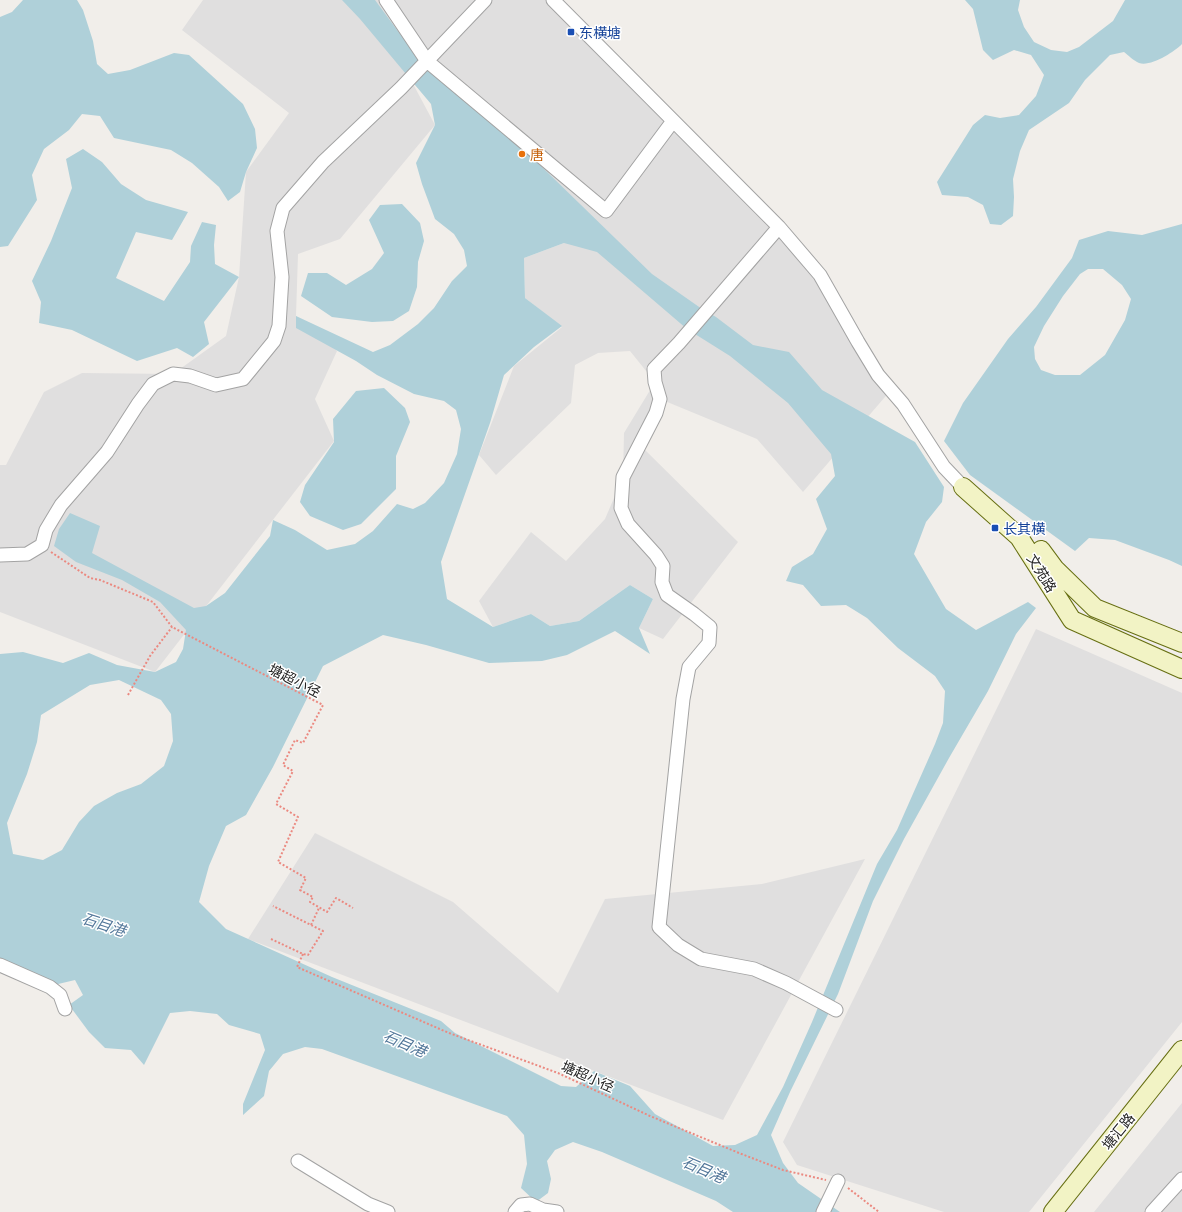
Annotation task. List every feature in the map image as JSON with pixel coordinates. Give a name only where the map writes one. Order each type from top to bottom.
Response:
[{"type":"street","points":[[386,0],[427,61],[606,211],[674,121]]},
{"type":"street","points":[[0,555],[27,554],[42,545],[46,530],[61,505],[107,452],[138,404],[153,384],[173,374],[190,376],[216,384],[243,379],[274,341],[279,326],[282,277],[277,231],[283,208],[323,162],[428,61],[485,0]]},
{"type":"street","points":[[553,0],[779,227],[820,274],[878,376],[903,404],[944,468],[963,487]]},
{"type":"street","points":[[779,227],[679,343],[654,369],[655,382],[660,399],[656,413],[623,477],[621,508],[628,524],[656,555],[663,566],[662,582],[668,595],[710,627],[709,643],[689,667],[683,699],[659,928],[678,945],[701,959],[754,969],[786,983],[836,1010]]},
{"type":"street","name":"文苑路","points":[[963,487],[1028,531],[1055,569],[1096,608],[1182,643]]},
{"type":"street","name":"文苑路","points":[[963,487],[1019,537],[1072,620],[1182,669]]},
{"type":"street","points":[[0,965],[50,987],[60,995],[65,1009]]},
{"type":"street","name":"塘汇路","points":[[1053,1212],[1182,1050]]},
{"type":"street","points":[[298,1161],[368,1204],[388,1212]]},
{"type":"street","points":[[1152,1212],[1182,1179]]},
{"type":"street","points":[[823,1212],[838,1181]]},
{"type":"street","points":[[515,1212],[521,1205],[530,1204],[543,1210],[557,1212]]},
{"type":"path","name":"塘超小径","points":[[42,545],[60,559],[90,578],[100,580],[153,602],[172,627],[322,706],[303,743],[295,740],[283,766],[292,771],[276,804],[298,817],[278,862],[306,878],[300,890],[313,897],[310,902],[320,908]]},
{"type":"path","points":[[128,695],[150,656],[172,627]]},
{"type":"path","points":[[311,925],[320,908],[327,912],[336,898],[353,908]]},
{"type":"path","points":[[271,939],[308,955],[323,931],[273,906]]},
{"type":"path","name":"塘超小径","points":[[303,954],[297,967],[449,1033],[558,1073],[650,1116],[739,1153],[783,1170],[838,1181],[879,1212]]},
{"type":"shaded area","points":[[203,0],[554,0],[820,275],[891,390],[803,492],[757,439],[660,399],[639,444],[738,542],[663,639],[639,628],[653,599],[630,585],[579,621],[550,626],[531,614],[493,627],[479,601],[531,532],[566,561],[605,519],[623,477],[624,433],[655,382],[630,351],[598,353],[575,365],[571,403],[496,475],[479,455],[514,366],[562,327],[525,298],[524,258],[564,243],[412,82],[435,125],[340,239],[298,254],[296,316],[337,351],[315,399],[334,441],[155,672],[0,612],[0,465],[6,465],[44,392],[82,373],[173,374],[226,336],[239,277],[246,172],[289,113],[182,30]]},
{"type":"shaded area","points":[[1036,629],[1182,693],[1182,1022],[1029,1212],[944,1212],[797,1165],[783,1142]]},
{"type":"shaded area","points":[[315,833],[453,902],[558,993],[605,899],[762,884],[865,859],[723,1120],[248,939]]},
{"type":"shaded area","points":[[1182,1103],[1182,1212],[1094,1212]]},
{"type":"water","points":[[23,0],[77,0],[83,10],[93,41],[97,64],[108,74],[130,70],[174,53],[189,55],[243,104],[255,129],[257,148],[246,172],[240,192],[228,201],[219,187],[192,163],[171,150],[114,138],[100,116],[82,114],[69,130],[44,149],[32,175],[37,200],[8,246],[0,247],[0,17],[12,12]]},
{"type":"water","name":"石目港","points":[[342,0],[375,0],[403,38],[477,104],[652,274],[716,317],[753,345],[789,352],[822,390],[915,442],[944,487],[942,502],[926,522],[914,554],[946,609],[976,630],[1028,602],[1036,608],[1016,634],[988,691],[904,839],[873,901],[838,994],[790,1092],[771,1135],[783,1163],[798,1183],[840,1212],[733,1212],[716,1201],[602,1152],[573,1142],[555,1150],[547,1161],[551,1179],[548,1193],[536,1202],[521,1188],[527,1164],[524,1135],[507,1116],[322,1049],[305,1047],[283,1054],[269,1071],[264,1096],[243,1115],[243,1104],[265,1050],[260,1034],[229,1025],[217,1014],[190,1011],[170,1013],[144,1065],[131,1050],[105,1048],[89,1032],[69,1005],[83,995],[75,980],[54,985],[0,965],[0,654],[23,652],[63,663],[89,653],[117,665],[155,672],[176,662],[183,649],[186,630],[160,602],[122,580],[76,562],[54,546],[59,529],[70,513],[100,526],[92,553],[194,608],[206,606],[225,593],[270,536],[273,520],[295,530],[327,550],[355,544],[373,531],[397,504],[413,509],[425,503],[444,483],[457,454],[461,429],[456,410],[444,401],[414,394],[377,375],[356,361],[296,328],[296,316],[373,352],[390,345],[418,324],[434,308],[452,281],[467,266],[464,250],[454,234],[435,219],[416,163],[435,125],[431,104],[360,19]],"holes":[[[564,243],[597,252],[687,329],[730,356],[788,403],[831,454],[835,476],[816,499],[827,529],[813,554],[792,567],[786,581],[803,585],[821,606],[846,605],[867,618],[898,648],[935,676],[945,691],[943,723],[935,744],[897,830],[877,864],[812,1022],[783,1087],[757,1135],[735,1145],[713,1146],[655,1114],[630,1086],[594,1071],[576,1087],[561,1086],[455,1033],[441,1021],[332,977],[226,929],[199,902],[209,866],[226,826],[246,815],[273,767],[323,666],[383,635],[426,645],[489,663],[542,661],[567,655],[615,631],[650,654],[639,628],[653,599],[630,585],[579,621],[550,626],[531,614],[493,627],[447,599],[441,562],[490,423],[504,375],[534,347],[562,326],[525,298],[524,258]],[[119,680],[161,700],[171,714],[173,741],[164,766],[141,784],[117,793],[94,806],[79,822],[62,850],[43,860],[13,854],[7,823],[27,774],[37,742],[41,715],[90,685]]]},
{"type":"water","points":[[965,0],[1020,0],[1018,10],[1024,27],[1034,42],[1051,50],[1067,52],[1079,47],[1113,21],[1125,0],[1182,0],[1182,44],[1168,55],[1156,61],[1144,64],[1137,62],[1124,52],[1110,55],[1085,80],[1069,103],[1029,130],[1020,151],[1013,179],[1013,216],[1001,225],[990,224],[983,205],[968,197],[942,195],[937,182],[973,125],[985,115],[1000,118],[1019,115],[1036,96],[1044,75],[1031,55],[1014,50],[993,60],[983,50],[973,9]]},
{"type":"water","points":[[83,149],[102,162],[121,184],[146,200],[188,212],[172,240],[136,232],[116,278],[164,301],[190,262],[191,246],[202,222],[216,225],[214,245],[215,264],[239,277],[204,322],[209,344],[193,357],[177,348],[137,361],[72,330],[39,323],[41,302],[32,281],[51,241],[72,188],[66,159]]},
{"type":"water","points":[[402,204],[420,223],[424,241],[418,262],[417,287],[409,311],[393,321],[372,322],[332,317],[301,296],[308,273],[327,273],[346,285],[372,269],[384,253],[369,220],[380,205]]},
{"type":"water","points":[[1182,224],[1182,566],[1115,540],[1089,538],[1075,551],[970,475],[944,441],[963,403],[1008,339],[1036,307],[1072,258],[1079,240],[1108,231],[1142,235]],"holes":[[[1088,269],[1103,269],[1122,285],[1131,299],[1125,320],[1105,355],[1080,375],[1055,375],[1041,370],[1035,359],[1034,347],[1044,326],[1063,296],[1080,274]]]},
{"type":"water","points":[[384,388],[405,408],[410,422],[396,456],[396,489],[361,524],[343,530],[310,516],[300,502],[305,485],[334,442],[333,419],[356,391]]},
{"type":"place","name":"东横塘","points":[[571,32]]},
{"type":"place","name":"唐","points":[[522,154]]},
{"type":"place","name":"长其横","points":[[995,528]]}]
